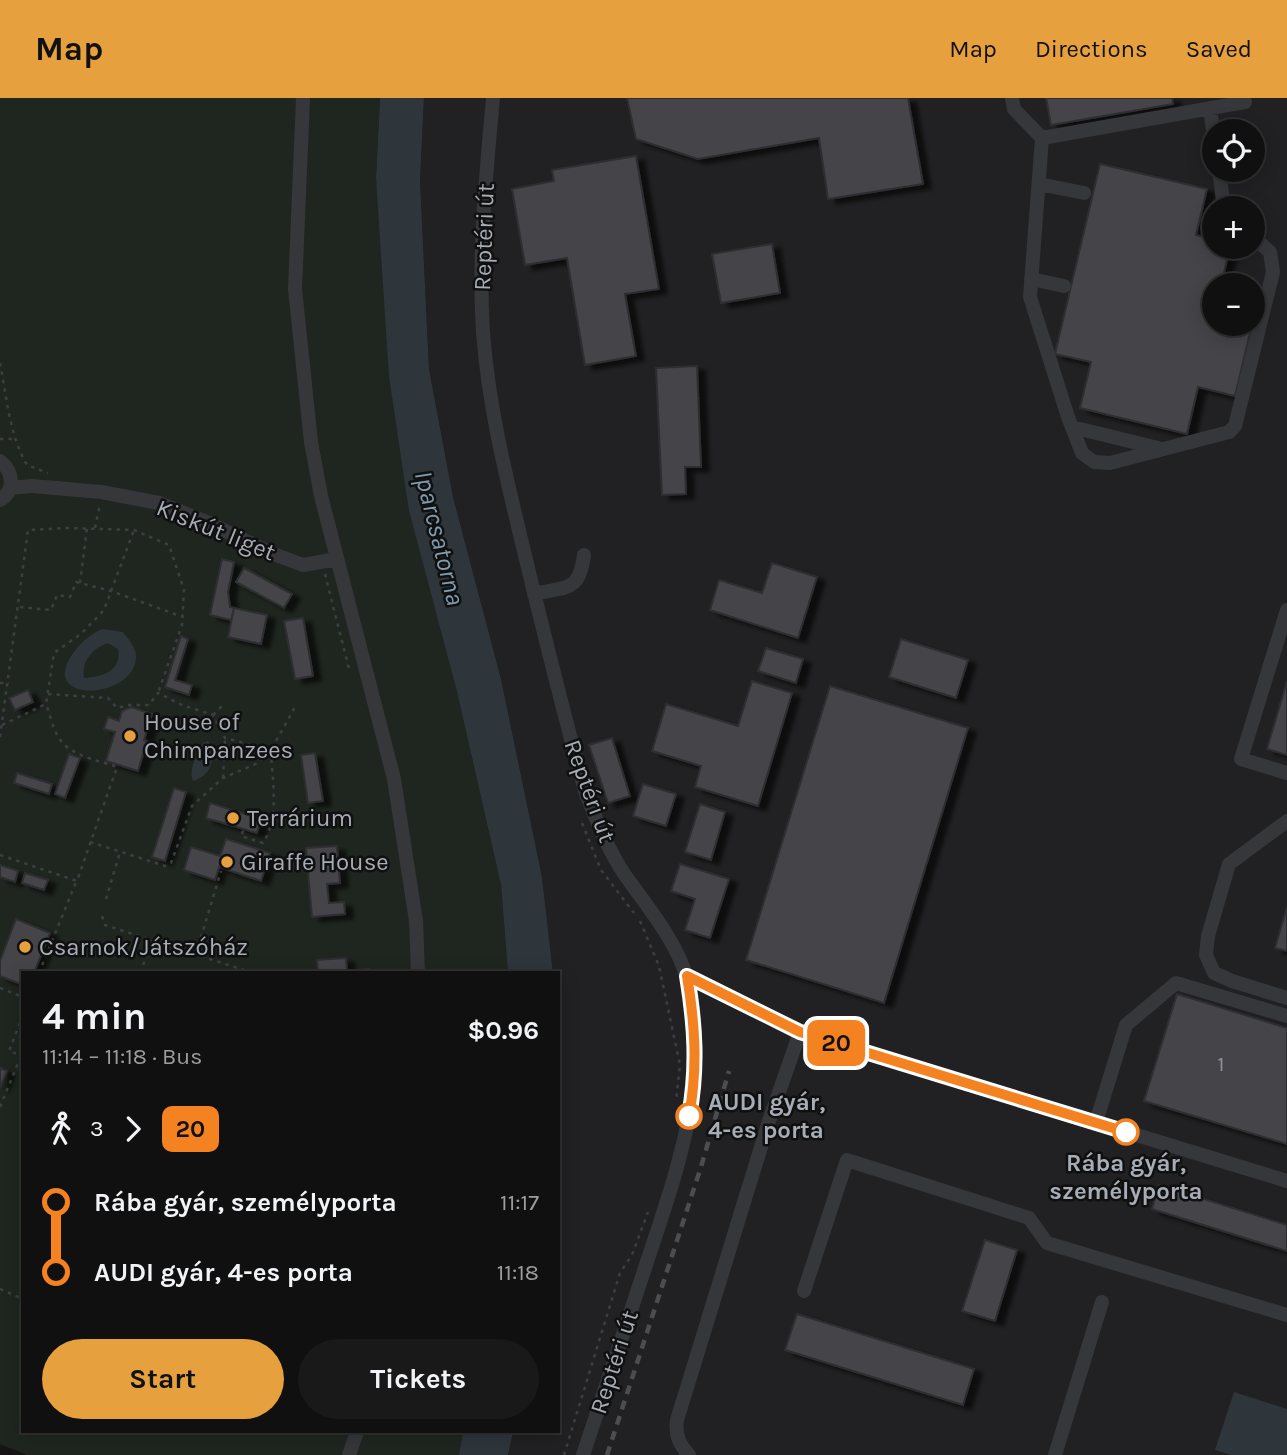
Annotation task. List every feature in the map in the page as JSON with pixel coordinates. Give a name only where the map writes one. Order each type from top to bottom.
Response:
[{"type":"street","points":[[303,98],[295,289],[311,442],[321,496],[394,779],[416,921],[418,971]]},
{"type":"street","name":"Reptéri út","points":[[493,98],[482,241],[483,331],[500,454],[586,794],[602,833],[624,873],[668,937],[687,976],[694,1016],[695,1081],[685,1137],[583,1455]]},
{"type":"street","points":[[1012,98],[1014,109],[1042,138],[1030,297],[1082,453],[1094,462],[1110,463],[1229,432],[1236,426],[1273,272],[1270,252],[1265,248]]},
{"type":"street","points":[[1042,138],[1245,102]]},
{"type":"street","points":[[1210,108],[1211,119]]},
{"type":"street","points":[[1039,184],[1084,193]]},
{"type":"street","points":[[1031,279],[1064,286]]},
{"type":"street","points":[[1072,427],[1164,449]]},
{"type":"street","points":[[0,461],[11,475],[7,495],[0,500]]},
{"type":"street","name":"Kiskút liget","points":[[10,488],[32,486],[101,492],[159,503],[303,565],[337,559]]},
{"type":"street","points":[[534,594],[575,584],[581,576],[584,555]]},
{"type":"street","points":[[1287,610],[1241,759],[1287,773]]},
{"type":"street","points":[[1287,821],[1229,864],[1208,936],[1206,955],[1214,973],[1287,998]]},
{"type":"street","points":[[687,976],[800,1032],[1287,1181]]},
{"type":"street","points":[[1096,1122],[1126,1025],[1176,983],[1287,1016]]},
{"type":"street","points":[[689,1455],[676,1433],[677,1420],[769,1121],[800,1032]]},
{"type":"street","points":[[804,1291],[847,1160],[1029,1218],[1047,1243],[1287,1314]]},
{"type":"street","points":[[1055,1455],[1102,1302]]},
{"type":"street","points":[[349,1455],[357,1433]]},
{"type":"path","points":[[0,439],[15,439]]},
{"type":"path","points":[[80,583],[87,528]]},
{"type":"path","points":[[0,737],[28,530],[134,530],[169,545],[184,590],[182,625],[158,692],[149,705],[117,708],[108,698],[48,695]]},
{"type":"path","points":[[40,971],[77,881],[117,767],[79,754],[58,737],[46,704],[54,653],[82,633],[104,610],[134,530]]},
{"type":"path","points":[[18,607],[51,610],[57,595],[70,597],[76,582],[183,617]]},
{"type":"path","points":[[0,683],[9,684]]},
{"type":"path","points":[[158,692],[182,705],[213,715],[225,738],[223,778]]},
{"type":"path","points":[[213,715],[225,703]]},
{"type":"path","points":[[2,725],[46,704]]},
{"type":"path","points":[[90,842],[165,866],[171,863],[192,806],[223,778],[258,762],[271,750],[295,707]]},
{"type":"path","points":[[225,738],[271,750]]},
{"type":"path","points":[[244,829],[241,836],[263,843],[267,836],[273,817],[271,750]]},
{"type":"path","points":[[580,817],[601,870],[641,922],[659,966],[680,1065],[675,1104]]},
{"type":"path","points":[[106,899],[120,852]]},
{"type":"path","points":[[0,855],[77,881]]},
{"type":"path","points":[[196,954],[221,872]]},
{"type":"path","points":[[102,916],[105,925],[247,971]]},
{"type":"path","points":[[141,971],[153,940]]},
{"type":"path","points":[[0,988],[21,996]]},
{"type":"path","points":[[21,1020],[9,1051],[21,1056]]},
{"type":"path","points":[[0,1107],[21,1058]]},
{"type":"path","points":[[564,1455],[620,1273],[632,1255],[650,1206]]},
{"type":"path","points":[[0,1289],[21,1298]]},
{"type":"shaded area","points":[[0,98],[380,98],[376,178],[409,511],[457,692],[501,885],[508,971],[21,971],[21,1433],[463,1433],[459,1455],[27,1455],[0,1444]]},
{"type":"shaded area","points":[[424,98],[1287,98],[1287,1455],[508,1455],[513,1433],[560,1433],[560,971],[553,971],[542,877],[501,679],[453,497],[429,369],[420,180]]},
{"type":"water","name":"Iparcsatorna","points":[[380,98],[424,98],[420,180],[429,369],[453,497],[501,679],[542,877],[553,971],[508,971],[501,885],[457,692],[409,511],[389,376],[376,178]]},
{"type":"water","points":[[102,629],[123,632],[136,653],[132,670],[122,681],[108,687],[79,689],[69,683],[65,673],[70,658],[88,637]],"holes":[[[108,643],[118,649],[114,668],[104,674],[84,678],[84,666],[93,652]]]},
{"type":"water","points":[[208,741],[213,748],[211,764],[203,776],[193,781],[194,762],[203,743]]},
{"type":"water","points":[[1234,1392],[1287,1409],[1287,1455],[1231,1455],[1215,1450]]},
{"type":"water","points":[[463,1433],[513,1433],[508,1455],[459,1455]]},
{"type":"building","points":[[627,98],[908,98],[923,184],[828,199],[819,138],[698,159],[636,139]]},
{"type":"building","points":[[1046,98],[1172,98],[1173,104],[1051,125]]},
{"type":"building","points":[[636,156],[659,289],[625,294],[636,356],[585,365],[567,258],[525,265],[512,189],[554,181],[552,170]]},
{"type":"building","points":[[1100,164],[1207,189],[1205,196],[1202,196],[1202,210],[1196,235],[1202,237],[1202,259],[1227,259],[1224,273],[1202,273],[1202,336],[1249,336],[1235,396],[1198,387],[1187,434],[1080,408],[1091,362],[1055,354]]},
{"type":"building","points":[[772,244],[780,293],[721,303],[712,254]]},
{"type":"building","points":[[697,366],[701,467],[685,467],[686,494],[662,495],[656,368]]},
{"type":"building","points":[[222,559],[234,562],[228,592],[230,607],[234,608],[231,620],[210,615]]},
{"type":"building","points":[[772,563],[817,577],[798,638],[710,610],[719,580],[762,593]]},
{"type":"building","points":[[244,568],[292,594],[284,608],[236,582]]},
{"type":"building","points":[[234,608],[267,615],[261,644],[228,637]]},
{"type":"building","points":[[303,618],[313,676],[295,679],[284,621]]},
{"type":"building","points":[[181,636],[188,639],[175,680],[192,685],[189,695],[165,687]]},
{"type":"building","points":[[901,639],[968,660],[956,698],[889,677]]},
{"type":"building","points":[[766,648],[803,659],[796,683],[758,671]]},
{"type":"building","points":[[752,681],[792,693],[758,806],[695,787],[701,766],[652,751],[666,704],[738,726]]},
{"type":"building","points":[[1287,681],[1287,755],[1267,749]]},
{"type":"building","points":[[830,686],[968,728],[884,1003],[746,960]]},
{"type":"building","points":[[28,690],[33,702],[15,710],[9,698]]},
{"type":"building","name":"House of Chimpanzees","points":[[131,707],[152,714],[138,771],[106,761],[115,732],[104,729],[108,717],[119,721],[122,711]]},
{"type":"building","points":[[612,738],[630,796],[608,803],[589,745]]},
{"type":"building","points":[[315,753],[323,801],[308,803],[301,755]]},
{"type":"building","points":[[69,754],[80,758],[65,798],[55,794]]},
{"type":"building","points":[[17,773],[52,784],[49,794],[14,783]]},
{"type":"building","points":[[643,784],[676,794],[666,826],[633,816]]},
{"type":"building","points":[[174,788],[186,792],[165,861],[152,857]]},
{"type":"building","name":"Terrárium","points":[[210,803],[261,819],[257,833],[206,818]]},
{"type":"building","points":[[700,804],[725,812],[711,860],[685,852]]},
{"type":"building","name":"Giraffe House","points":[[226,839],[270,853],[261,881],[219,867],[215,880],[184,870],[191,847],[220,856]]},
{"type":"building","points":[[337,846],[340,883],[327,884],[329,903],[344,902],[345,914],[312,917],[306,848]]},
{"type":"building","points":[[680,864],[729,879],[710,938],[685,930],[695,899],[671,891]]},
{"type":"building","points":[[0,865],[18,871],[15,882],[0,877]]},
{"type":"building","points":[[25,873],[48,880],[44,890],[22,883]]},
{"type":"building","points":[[1287,907],[1287,951],[1275,948]]},
{"type":"building","name":"Csarnok/Játszóház","points":[[16,919],[50,933],[35,971],[21,971],[21,984],[0,976],[0,961]]},
{"type":"building","points":[[346,958],[347,971],[318,971],[317,960]]},
{"type":"building","points":[[1177,994],[1287,1028],[1287,1144],[1144,1101]]},
{"type":"building","points":[[0,1068],[7,1071],[0,1088]]},
{"type":"building","points":[[1159,1185],[1287,1225],[1287,1251],[1152,1209]]},
{"type":"building","points":[[985,1240],[1017,1250],[995,1321],[962,1311]]},
{"type":"building","points":[[797,1314],[974,1369],[963,1405],[785,1350]]},
{"type":"railway","points":[[607,1455],[701,1167],[729,1071]]},
{"type":"bus line","name":"20","points":[[689,1116],[695,1081],[694,1016],[687,976],[800,1032],[1126,1132]]},
{"type":"place","name":"House of Chimpanzees","points":[[130,736]]},
{"type":"place","name":"Terrárium","points":[[233,818]]},
{"type":"place","name":"Giraffe House","points":[[227,862]]},
{"type":"place","name":"Csarnok/Játszóház","points":[[25,947]]},
{"type":"place","name":"AUDI gyár, 4-es porta","points":[[689,1116]]},
{"type":"place","name":"Rába gyár, személyporta","points":[[1126,1132]]}]
